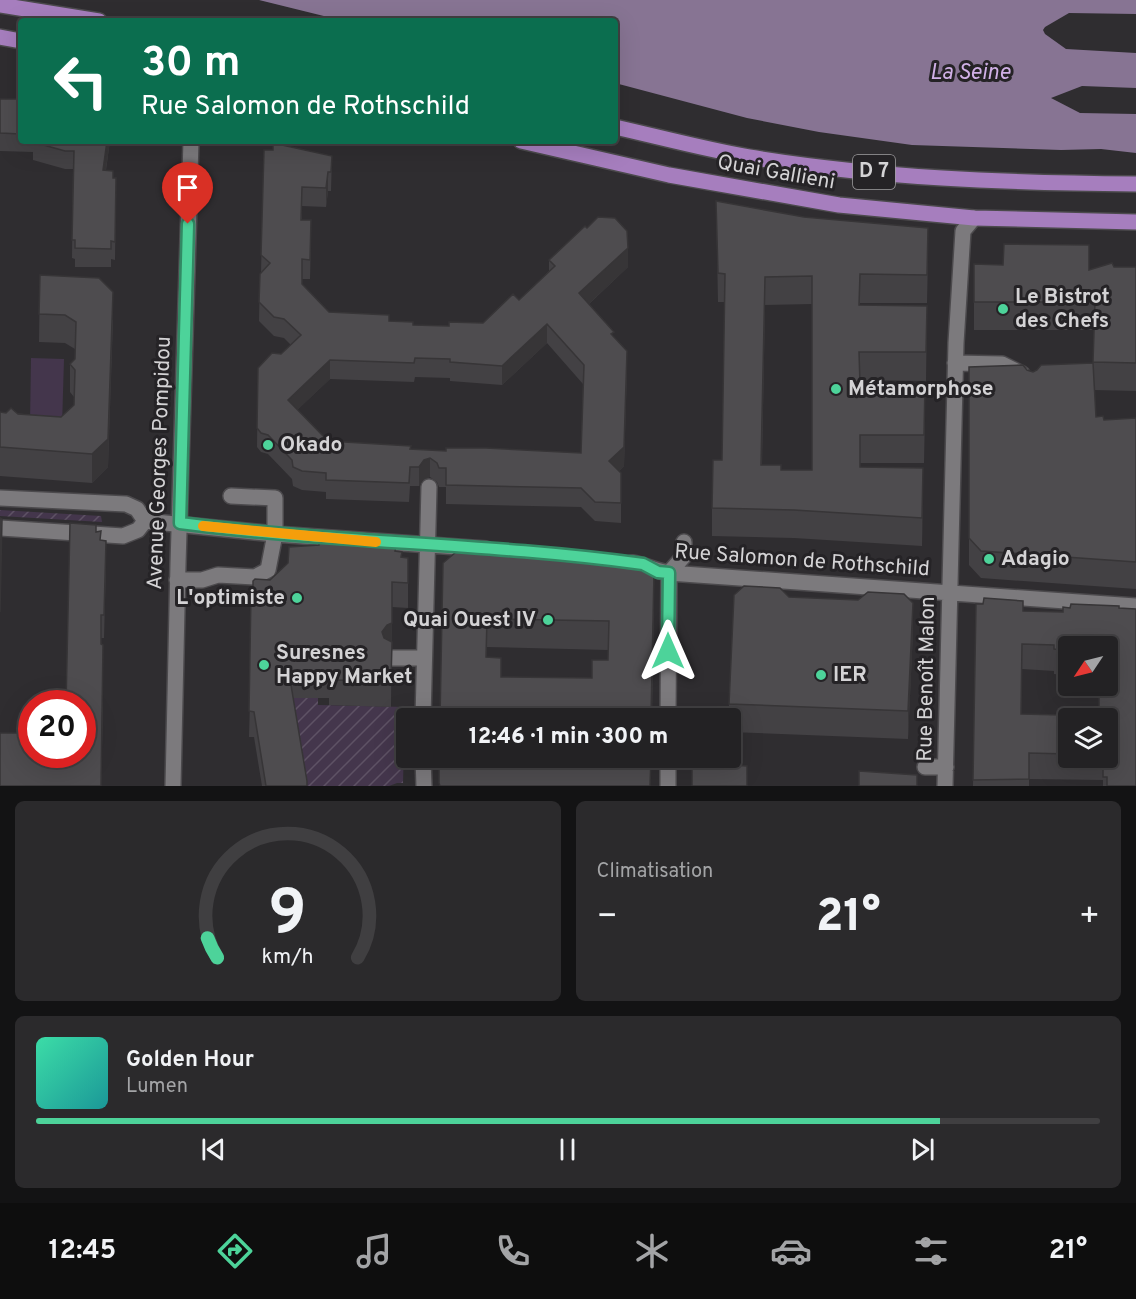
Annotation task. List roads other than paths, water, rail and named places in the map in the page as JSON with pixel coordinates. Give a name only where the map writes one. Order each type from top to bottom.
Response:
[{"type":"main road","points":[[0,5],[80,18]]},
{"type":"main road","points":[[0,37],[18,40]]},
{"type":"main road","name":"Quai Gallieni","points":[[618,128],[747,156],[843,170],[965,180],[1136,184]]},
{"type":"main road","name":"Quai Gallieni","points":[[534,144],[669,175],[839,205],[974,218],[1136,222]]},
{"type":"street","name":"Avenue Georges Pompidou","points":[[173,786],[190,144]]},
{"type":"street","name":"Rue Benoît Malon","points":[[945,786],[955,363],[963,231],[974,218]]},
{"type":"street","points":[[955,363],[1002,364],[1024,375],[1032,389]]},
{"type":"street","points":[[423,708],[429,487]]},
{"type":"street","points":[[177,580],[202,580],[218,575],[255,577],[268,570],[275,534],[275,498],[231,496]]},
{"type":"street","points":[[0,498],[126,504],[137,510],[145,521]]},
{"type":"street","points":[[145,521],[275,534],[505,551]]},
{"type":"street","points":[[0,528],[123,536],[138,530],[145,521]]},
{"type":"street","points":[[668,708],[669,573],[684,556],[684,542]]},
{"type":"street","name":"Rue Salomon de Rothschild","points":[[619,561],[643,564],[658,572],[906,596],[950,592],[1136,606]]},
{"type":"street","points":[[392,658],[423,658]]},
{"type":"street","points":[[925,767],[946,767]]},
{"type":"street","points":[[423,768],[424,786]]},
{"type":"street","points":[[668,768],[668,786]]},
{"type":"water","name":"La Seine","points":[[259,0],[1136,0],[1136,14],[1069,13],[1043,30],[1045,34],[1066,49],[1136,53],[1136,88],[1082,86],[1051,98],[1080,113],[1136,114],[1136,153],[1101,149],[1061,150],[912,145],[819,132],[747,118],[618,84],[618,18],[332,18]]},
{"type":"place","name":"Le Bistrot des Chefs","points":[[1003,309]]},
{"type":"place","name":"Métamorphose","points":[[836,389]]},
{"type":"place","name":"Okado","points":[[268,445]]},
{"type":"place","name":"Adagio","points":[[989,559]]},
{"type":"place","name":"L'optimiste","points":[[297,598]]},
{"type":"place","name":"Quai Ouest IV","points":[[548,620]]},
{"type":"place","name":"Suresnes Happy Market","points":[[264,665]]},
{"type":"place","name":"IER","points":[[821,675]]}]
